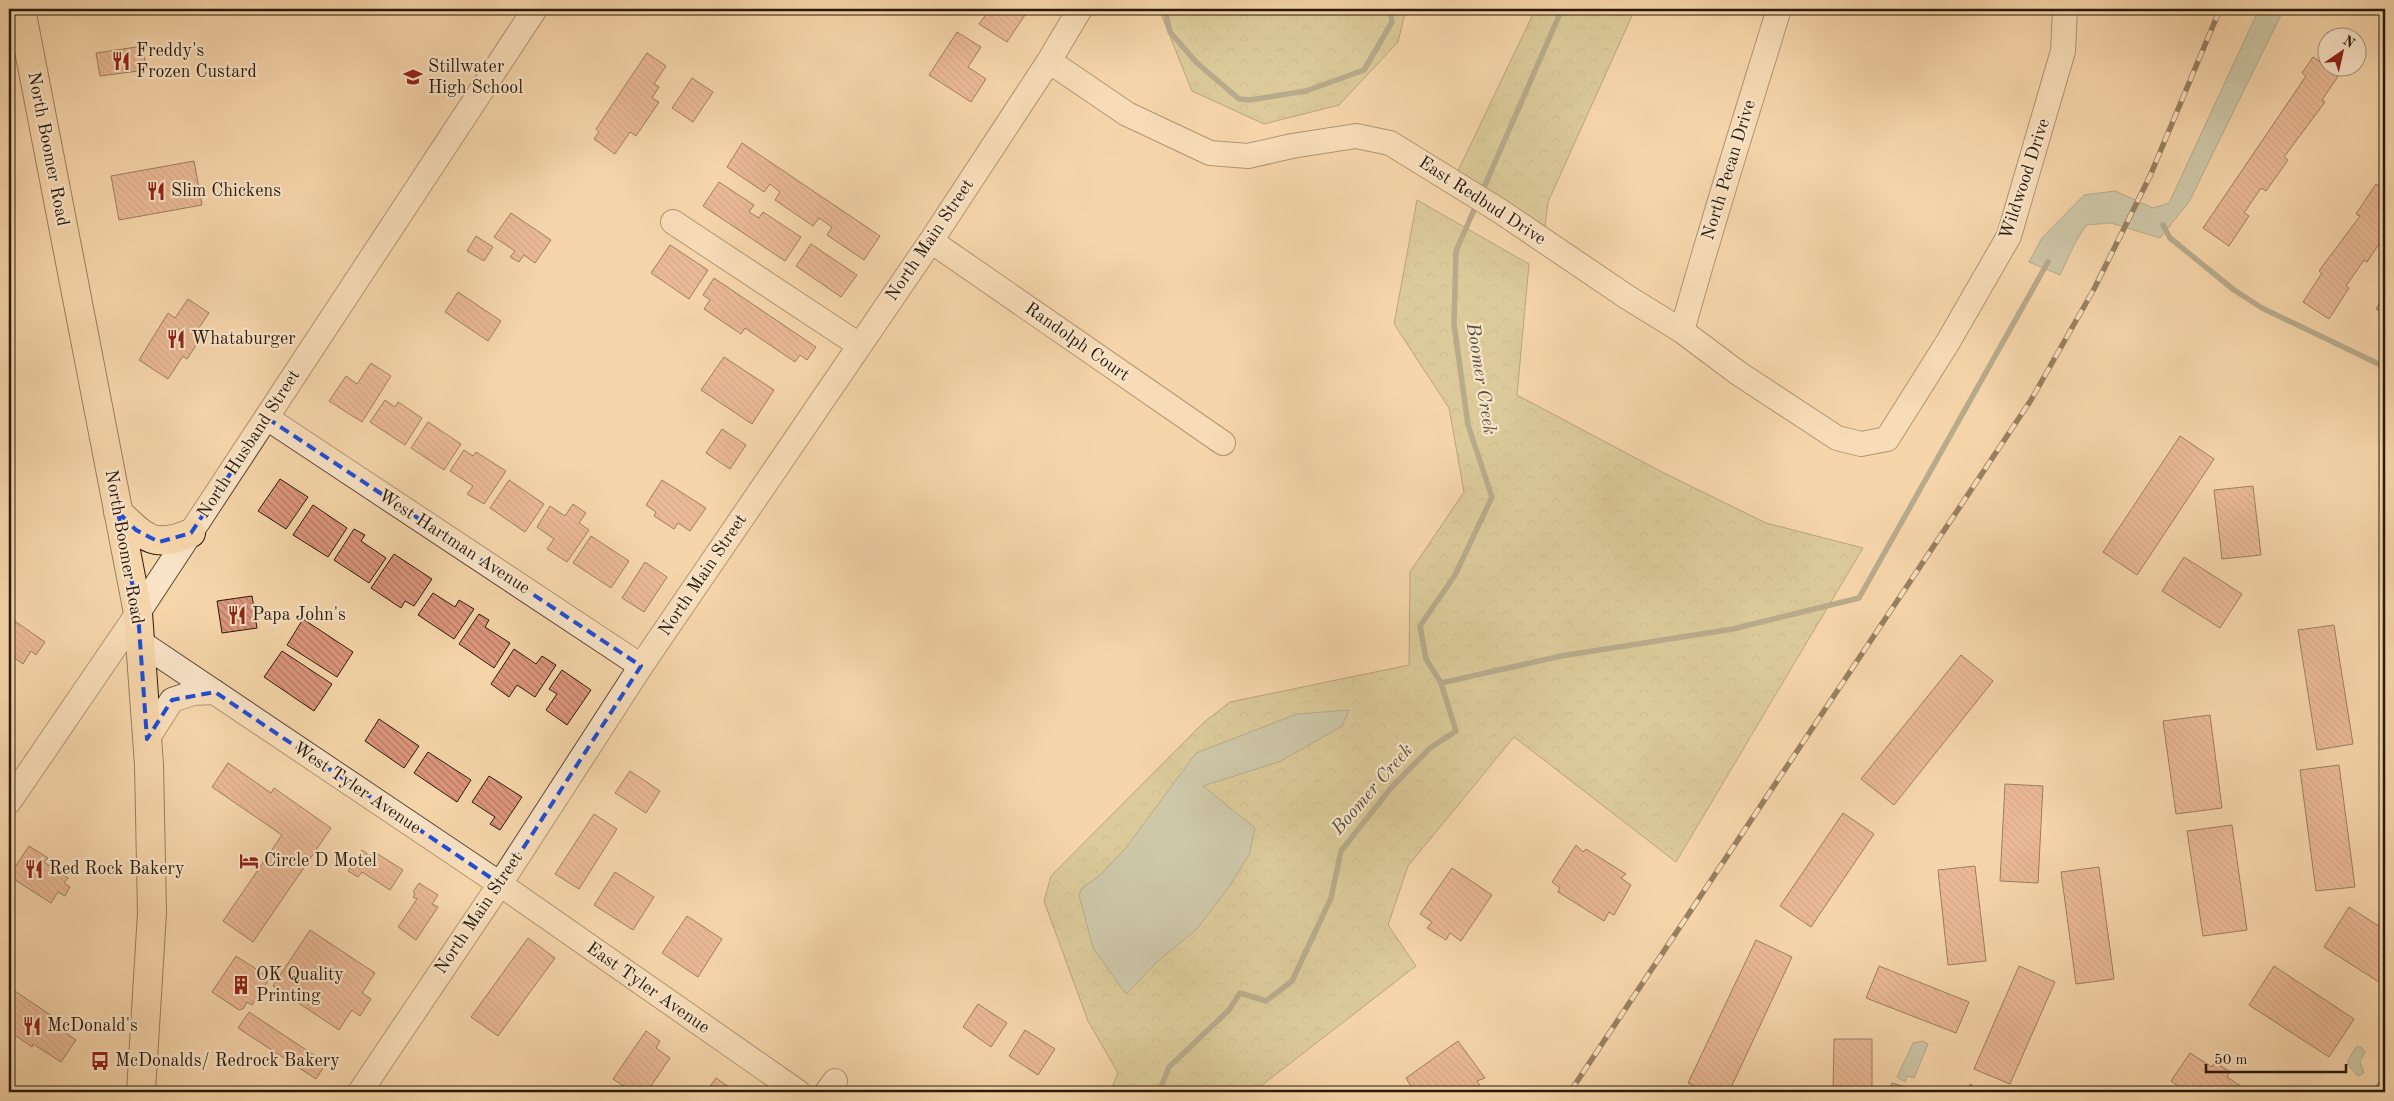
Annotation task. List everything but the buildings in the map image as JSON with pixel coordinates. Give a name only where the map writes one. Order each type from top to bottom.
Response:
[{"type":"main road","name":"North Boomer Road","points":[[21,9],[138,613],[147,739],[152,913],[140,1092]]},
{"type":"main road","points":[[118,512],[136,530],[159,542],[176,539],[191,533]]},
{"type":"street","name":"North Husband Street","points":[[9,802],[138,613],[535,9]]},
{"type":"street","name":"North Main Street","points":[[360,1092],[500,884],[641,666],[931,241],[1049,61],[1080,9]]},
{"type":"street","name":"North Pecan Drive","points":[[1682,331],[1709,233],[1726,184],[1779,9]]},
{"type":"street","name":"Wildwood Drive","points":[[1887,439],[1948,342],[2010,236],[2063,51],[2065,9]]},
{"type":"street","name":"East Redbud Drive","points":[[1049,61],[1127,114],[1210,153],[1248,156],[1292,146],[1356,136],[1390,143],[1500,212],[1627,297],[1682,331],[1738,373],[1838,438],[1861,444],[1887,439]]},
{"type":"street","points":[[673,222],[859,345]]},
{"type":"street","name":"Randolph Court","points":[[931,241],[1223,443]]},
{"type":"street","name":"West Hartman Avenue","points":[[267,418],[641,666]]},
{"type":"street","name":"West Tyler Avenue","points":[[140,642],[500,884]]},
{"type":"street","points":[[147,739],[172,700],[193,693],[215,692]]},
{"type":"street","name":"East Tyler Avenue","points":[[500,884],[798,1092]]},
{"type":"highlighted area","points":[[267,418],[641,666],[500,884],[215,692],[172,700],[147,739],[138,613],[118,512],[136,530],[159,542],[191,533]]},
{"type":"green space","points":[[1159,9],[1406,9],[1398,42],[1339,105],[1264,124],[1192,91]]},
{"type":"green space","points":[[1533,9],[1635,9],[1548,202],[1545,227],[1457,173],[1535,10]]},
{"type":"green space","points":[[1417,200],[1529,264],[1517,395],[1662,472],[1766,523],[1863,548],[1676,862],[1514,737],[1408,866],[1388,925],[1416,966],[1253,1092],[1110,1092],[1118,1073],[1088,1021],[1044,901],[1051,876],[1203,723],[1230,702],[1409,665],[1410,572],[1464,492],[1449,408],[1394,324]]},
{"type":"shaded area","points":[[2259,9],[2268,9],[2281,15],[2189,202],[2160,238],[2111,223],[2086,225],[2060,275],[2029,262],[2042,238],[2084,195],[2115,191],[2153,208],[2169,203]]},
{"type":"shaded area","points":[[1349,710],[1342,726],[1281,761],[1203,786],[1255,828],[1249,855],[1229,887],[1196,930],[1159,960],[1126,994],[1093,948],[1079,895],[1082,888],[1098,877],[1125,849],[1196,753],[1297,714]]},
{"type":"shaded area","points":[[1923,1041],[1928,1044],[1914,1078],[1907,1076],[1905,1082],[1897,1077],[1913,1043]]},
{"type":"shaded area","points":[[2357,1046],[2365,1052],[2360,1062],[2364,1073],[2358,1076],[2348,1065],[2348,1060]]},
{"type":"waterway","name":"Boomer Creek","points":[[1165,9],[1170,32],[1197,63],[1239,99],[1250,100],[1306,91],[1364,70],[1392,22],[1390,9]]},
{"type":"waterway","name":"Boomer Creek","points":[[1482,192],[1562,9]]},
{"type":"waterway","name":"Boomer Creek","points":[[1159,1092],[1169,1067],[1229,1010],[1240,993],[1266,1001],[1292,981],[1331,898],[1341,851],[1391,788],[1430,748],[1456,731],[1441,683],[1426,659],[1420,626],[1455,575],[1492,497],[1468,425],[1454,324],[1456,251],[1477,203]]},
{"type":"waterway","points":[[2163,225],[2170,238],[2234,290],[2262,308],[2385,367]]},
{"type":"waterway","points":[[1441,683],[1561,656],[1733,629],[1859,598],[2048,262]]},
{"type":"railway","points":[[1570,1092],[2031,400],[2094,289],[2150,176],[2220,9]]},
{"type":"place","name":"Freddy's Frozen Custard","points":[[121,61]]},
{"type":"place","name":"Stillwater High School","points":[[413,77]]},
{"type":"place","name":"Slim Chickens","points":[[156,191]]},
{"type":"place","name":"Whataburger","points":[[176,339]]},
{"type":"place","name":"Papa John's","points":[[237,615]]},
{"type":"place","name":"Circle D Motel","points":[[249,861]]},
{"type":"place","name":"Red Rock Bakery","points":[[34,869]]},
{"type":"place","name":"OK Quality Printing","points":[[241,985]]},
{"type":"place","name":"McDonald's","points":[[32,1026]]},
{"type":"place","name":"McDonalds/ Redrock Bakery","points":[[100,1061]]}]
